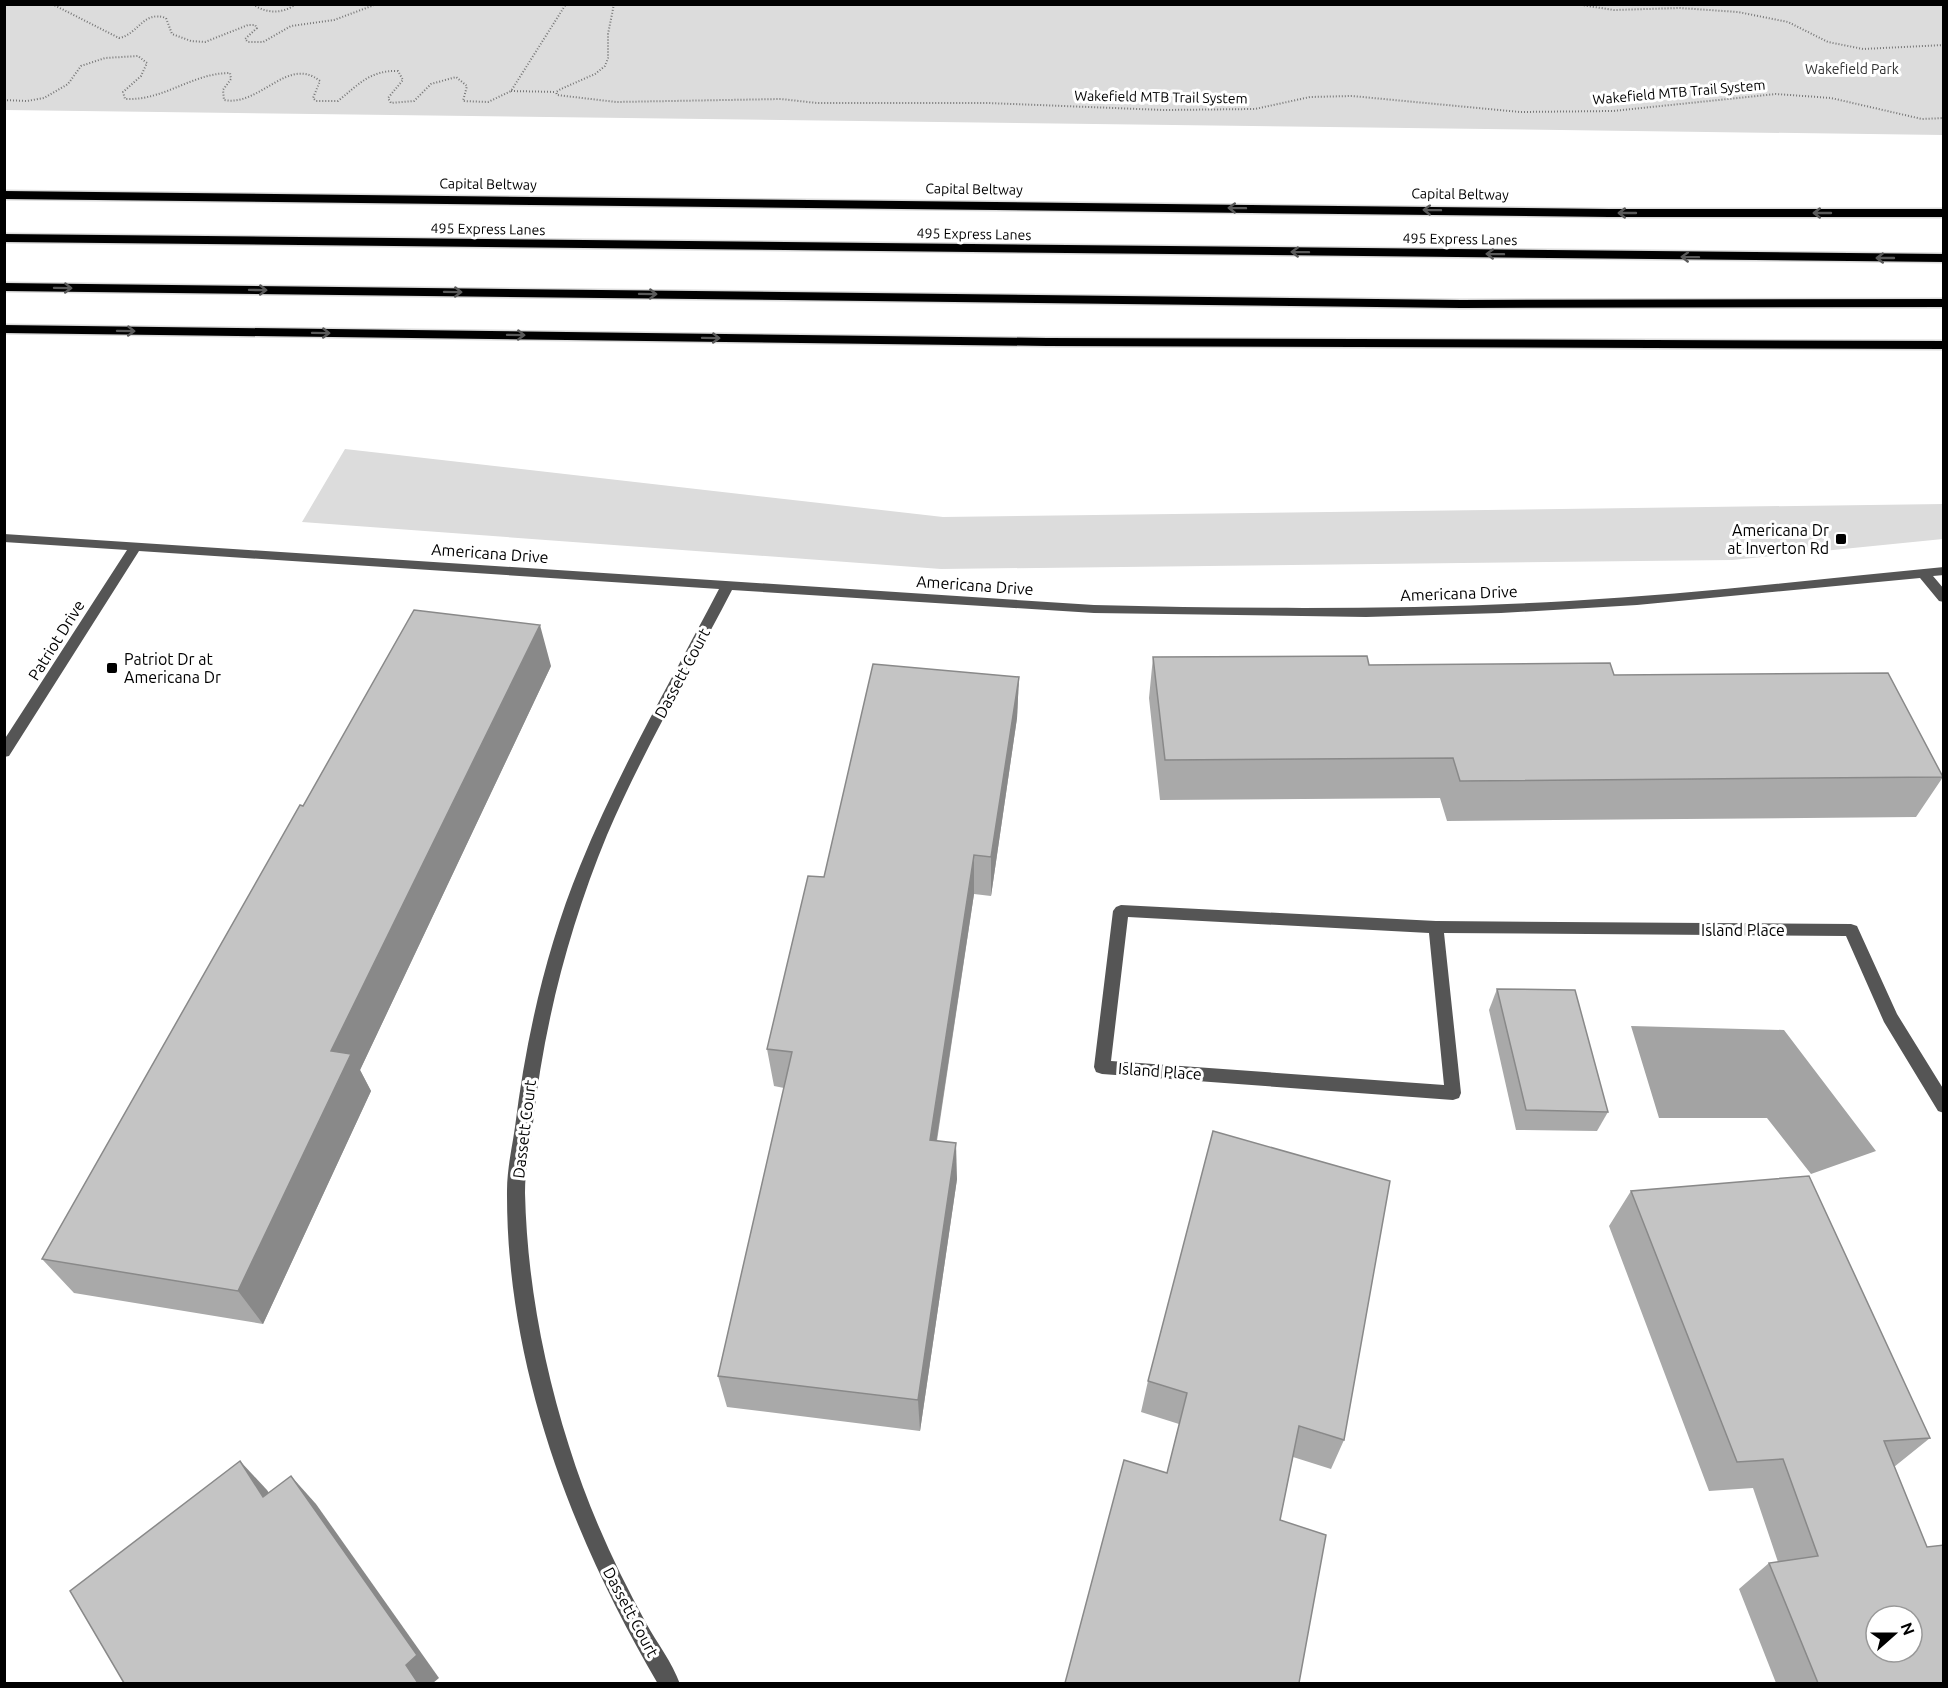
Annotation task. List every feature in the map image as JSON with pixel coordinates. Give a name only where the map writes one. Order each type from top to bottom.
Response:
[{"type":"highway","name":"Capital Beltway","points":[[4,195],[1609,213],[1944,213]]},
{"type":"highway","name":"495 Express Lanes","points":[[4,238],[1944,258]]},
{"type":"highway","points":[[4,287],[1437,303],[1944,303]]},
{"type":"highway","points":[[4,329],[1082,342],[1944,345]]},
{"type":"street","name":"Americana Drive","points":[[4,538],[1094,609],[1234,614],[1420,612],[1638,601],[1944,571]]},
{"type":"street","name":"Patriot Drive","points":[[4,752],[135,547]]},
{"type":"street","points":[[1923,573],[1944,598]]},
{"type":"street","name":"Dassett Court","points":[[670,1683],[610,1577],[567,1471],[538,1371],[518,1254],[516,1187],[527,1095],[551,974],[586,868],[636,760],[728,585]]},
{"type":"street","name":"Island Place","points":[[1436,927],[1453,1093],[1102,1067],[1121,911],[1436,927],[1851,930],[1890,1017],[1944,1106]]},
{"type":"path","points":[[52,4],[101,29],[111,37],[126,37],[132,34],[142,20],[155,15],[166,18],[172,34],[192,42],[211,41],[241,25],[255,25],[257,28],[246,39],[256,44],[291,26],[334,20],[377,4]]},
{"type":"path","points":[[253,4],[272,12],[283,11],[296,4]]},
{"type":"path","points":[[511,91],[566,4]]},
{"type":"path","name":"Wakefield MTB Trail System","points":[[4,100],[27,101],[44,98],[68,84],[81,66],[121,55],[138,56],[147,63],[141,76],[123,92],[125,99],[139,102],[159,98],[203,74],[219,72],[230,73],[231,79],[224,90],[224,100],[235,102],[249,99],[283,77],[307,73],[315,75],[320,81],[314,98],[324,103],[338,101],[364,77],[373,72],[387,70],[398,71],[403,80],[388,98],[391,103],[412,102],[422,98],[431,84],[456,77],[467,86],[463,101],[470,104],[491,101],[511,91],[556,92],[602,70],[609,59],[610,48],[607,41],[614,4]]},
{"type":"path","points":[[1575,4],[1614,10],[1680,8],[1738,12],[1788,22],[1828,42],[1863,49],[1944,45]]},
{"type":"path","name":"Wakefield MTB Trail System","points":[[556,92],[567,98],[616,102],[781,99],[817,103],[988,103],[1164,110],[1255,109],[1310,98],[1352,96],[1520,112],[1613,111],[1727,97],[1776,94],[1832,98],[1903,115],[1944,118]]},
{"type":"green space","name":"Wakefield Park","points":[[5,4],[1943,5],[1943,135],[5,110]]},
{"type":"green space","points":[[345,449],[943,517],[1943,504],[1943,539],[1732,560],[941,569],[302,522]]},
{"type":"shaded area","points":[[1631,1026],[1784,1030],[1876,1151],[1811,1174],[1767,1118],[1659,1118]]},
{"type":"building","points":[[414,610],[540,625],[331,1051],[351,1054],[238,1291],[42,1259],[300,805],[303,806]]},
{"type":"building","points":[[1367,656],[1369,665],[1610,663],[1614,675],[1888,673],[1943,777],[1460,781],[1453,758],[1165,760],[1153,657]]},
{"type":"building","points":[[873,664],[1019,677],[991,857],[974,855],[930,1140],[956,1143],[918,1400],[718,1376],[792,1052],[767,1049],[808,876],[824,877]]},
{"type":"building","points":[[1497,989],[1575,990],[1608,1112],[1526,1110]]},
{"type":"building","points":[[1213,1131],[1390,1181],[1344,1440],[1299,1426],[1280,1520],[1326,1535],[1299,1683],[1065,1683],[1124,1460],[1167,1473],[1187,1393],[1148,1381]]},
{"type":"building","points":[[1809,1176],[1930,1438],[1884,1441],[1927,1547],[1944,1545],[1944,1683],[1818,1683],[1769,1563],[1818,1556],[1783,1459],[1737,1462],[1631,1191]]},
{"type":"building","points":[[240,1461],[263,1497],[291,1476],[417,1655],[406,1665],[418,1683],[124,1683],[70,1591]]},
{"type":"place","name":"Americana Dr at Inverton Rd","points":[[1841,539]]},
{"type":"place","name":"Patriot Dr at Americana Dr","points":[[112,668]]}]
